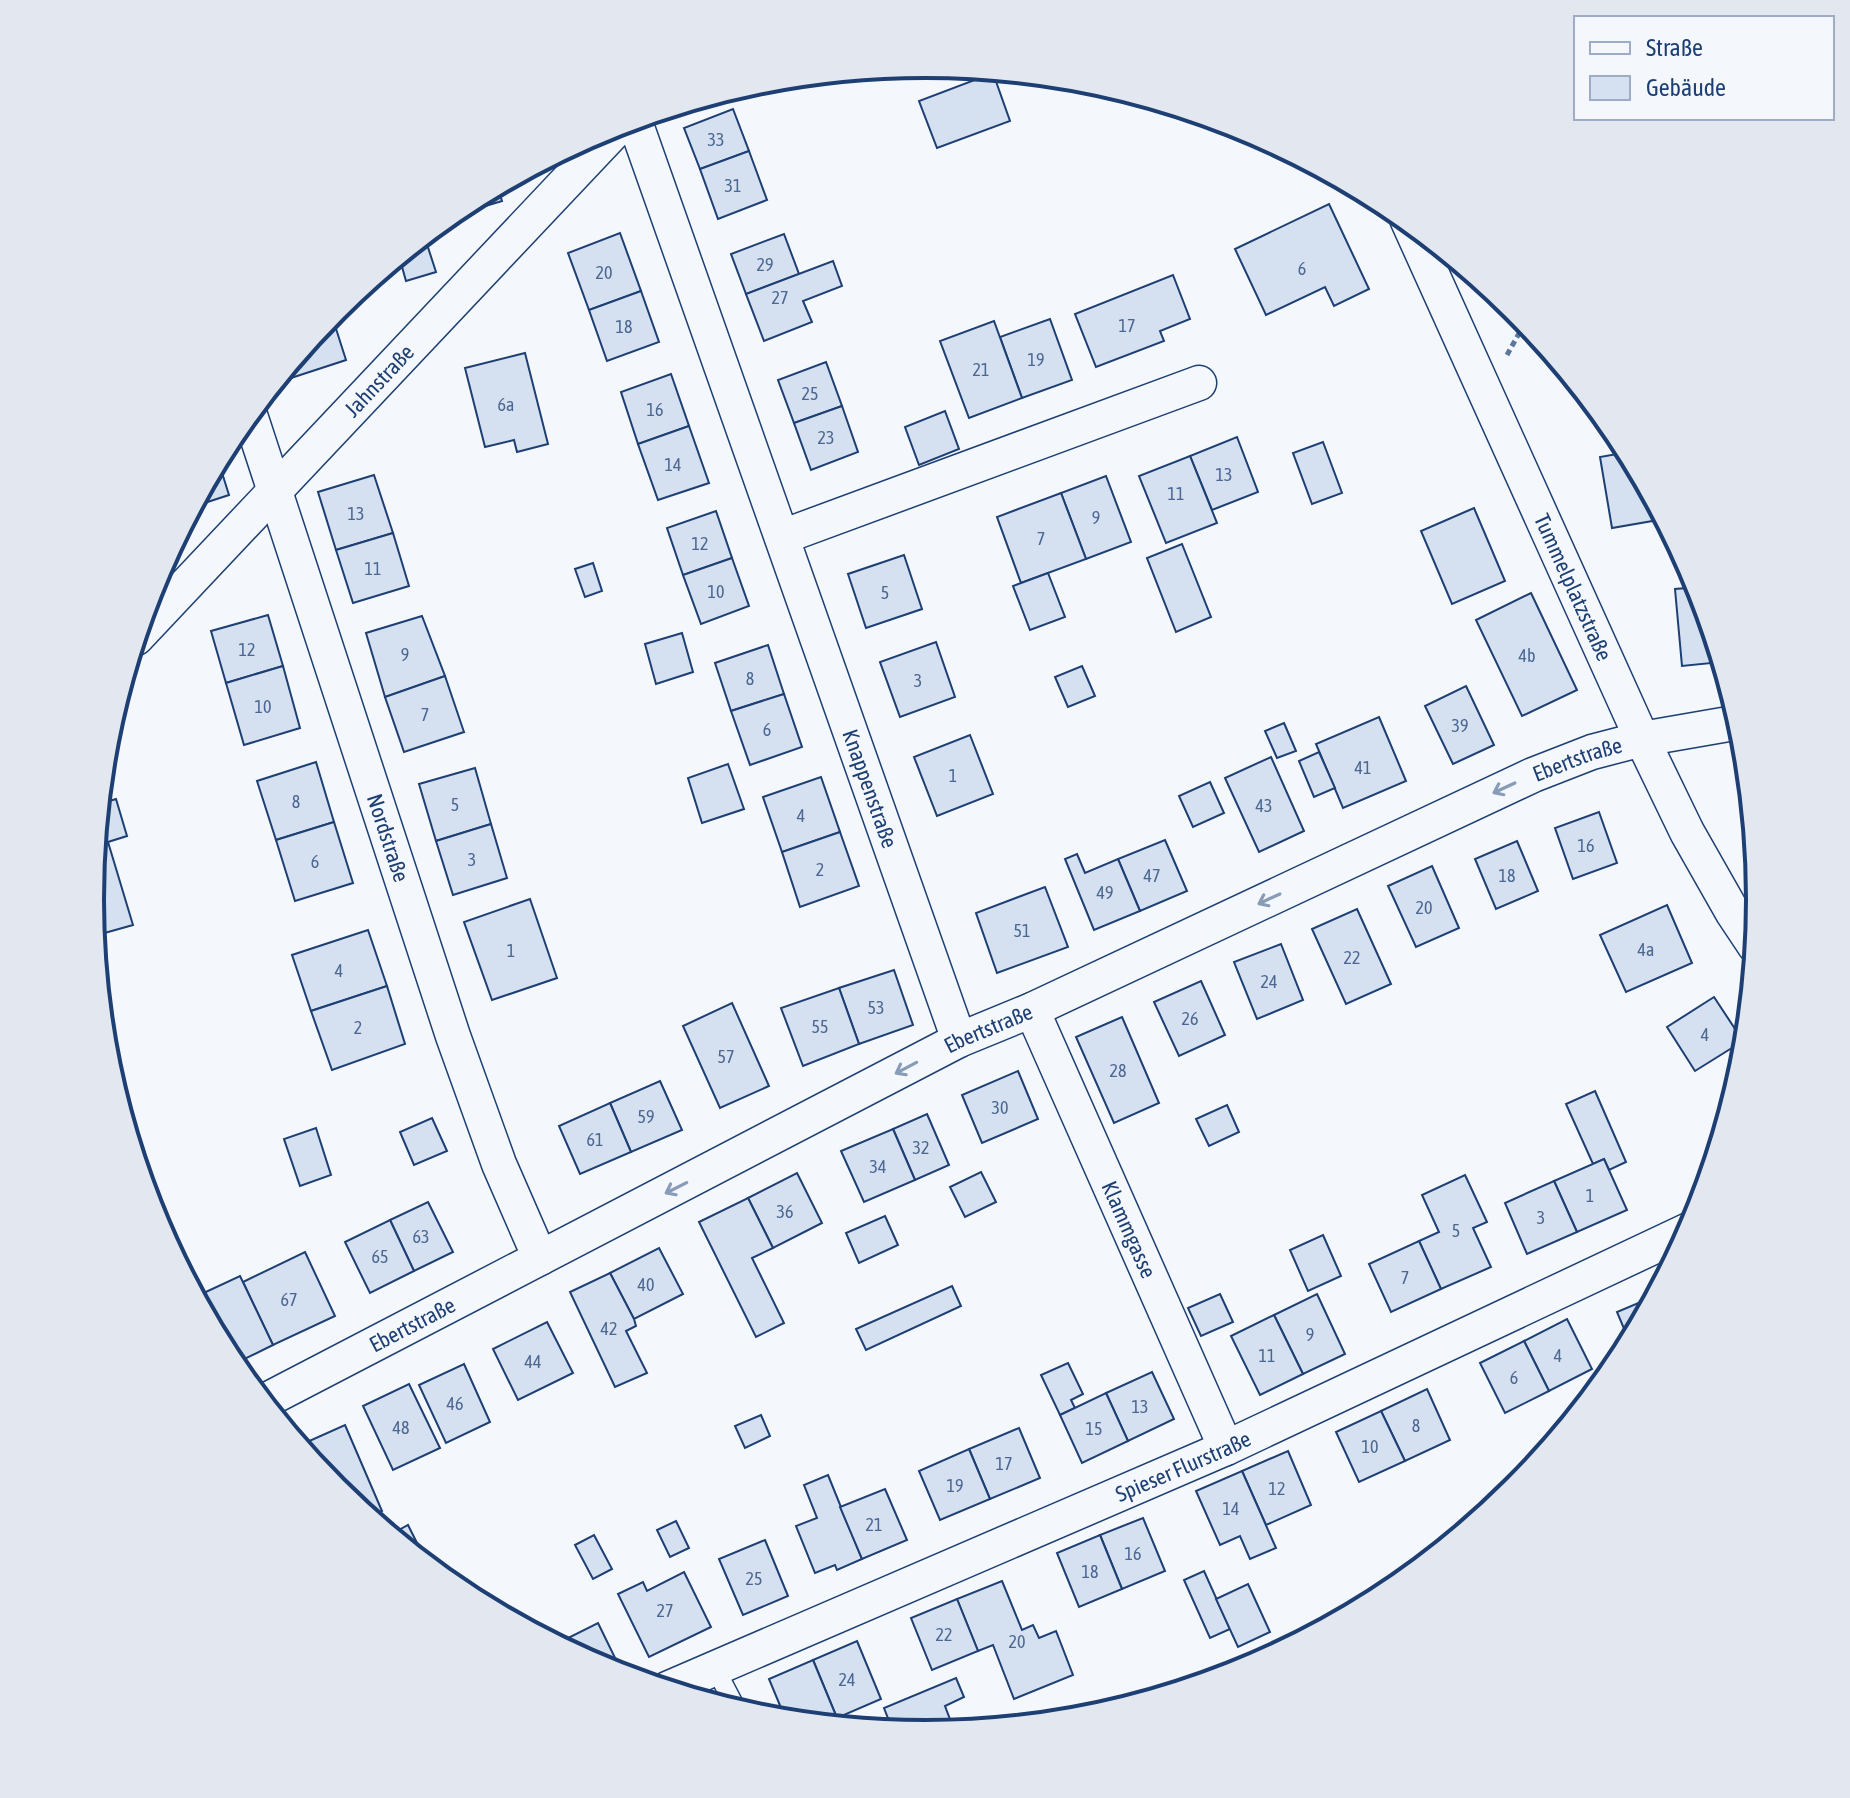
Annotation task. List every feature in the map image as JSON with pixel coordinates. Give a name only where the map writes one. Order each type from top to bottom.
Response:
[{"type":"street","name":"Knappenstraße","points":[[638,130],[959,1040]]},
{"type":"street","name":"Jahnstraße","points":[[154,619],[602,144]]},
{"type":"street","name":"Tummelplatzstraße","points":[[1418,243],[1642,739],[1687,832],[1745,931]]},
{"type":"street","points":[[782,537],[1199,383]]},
{"type":"street","name":"Nordstraße","points":[[254,427],[453,1036],[499,1164],[540,1258]]},
{"type":"street","name":"Ebertstraße","points":[[273,1397],[959,1040],[1032,1010],[1533,775],[1592,752],[1642,739],[1727,724]]},
{"type":"street","name":"Klammgasse","points":[[1032,1010],[1226,1448]]},
{"type":"street","name":"Spieser Flurstraße","points":[[682,1682],[1226,1448],[1672,1238]]},
{"type":"lane","points":[[715,1668],[730,1696]]},
{"type":"building","points":[[975,80],[996,82],[1010,121],[937,148],[919,101]]},
{"type":"building","points":[[733,109],[749,151],[700,169],[684,128]]},
{"type":"building","points":[[749,151],[767,200],[718,219],[700,169]]},
{"type":"building","points":[[1329,204],[1369,289],[1334,306],[1325,287],[1266,315],[1235,249]]},
{"type":"building","points":[[620,233],[641,291],[589,310],[568,253]]},
{"type":"building","points":[[784,234],[799,274],[746,294],[731,254]]},
{"type":"building","points":[[428,246],[436,272],[406,281],[402,267]]},
{"type":"building","points":[[833,261],[842,286],[803,301],[812,322],[764,341],[746,294]]},
{"type":"building","points":[[1173,275],[1190,319],[1160,331],[1164,341],[1096,367],[1075,314]]},
{"type":"building","points":[[641,291],[659,342],[607,361],[589,310]]},
{"type":"building","points":[[1050,319],[1072,380],[1022,398],[1000,337]]},
{"type":"building","points":[[994,321],[1022,398],[969,418],[940,341]]},
{"type":"building","points":[[336,327],[346,360],[292,378]]},
{"type":"building","points":[[525,353],[548,444],[517,452],[514,440],[485,447],[465,368]]},
{"type":"building","points":[[826,362],[842,406],[794,423],[778,380]]},
{"type":"building","points":[[671,374],[689,426],[638,444],[621,392]]},
{"type":"building","points":[[842,406],[858,452],[811,470],[794,423]]},
{"type":"building","points":[[945,411],[959,449],[919,465],[905,427]]},
{"type":"building","points":[[689,426],[709,483],[658,500],[638,444]]},
{"type":"building","points":[[1237,437],[1258,492],[1212,510],[1190,456]]},
{"type":"building","points":[[1323,442],[1342,493],[1312,504],[1293,453]]},
{"type":"building","points":[[1615,454],[1653,521],[1612,528],[1600,457]]},
{"type":"building","points":[[1190,456],[1217,523],[1166,543],[1139,476]]},
{"type":"building","points":[[223,474],[229,495],[207,502]]},
{"type":"building","points":[[374,475],[393,533],[336,550],[318,492]]},
{"type":"building","points":[[1106,476],[1131,542],[1086,559],[1061,493]]},
{"type":"building","points":[[1061,493],[1086,559],[1021,583],[997,517]]},
{"type":"building","points":[[1474,508],[1505,581],[1452,604],[1421,531]]},
{"type":"building","points":[[716,511],[732,558],[683,575],[667,528]]},
{"type":"building","points":[[393,533],[409,586],[353,603],[336,550]]},
{"type":"building","points":[[1182,544],[1211,617],[1176,632],[1147,558]]},
{"type":"building","points":[[904,555],[922,609],[866,628],[848,574]]},
{"type":"building","points":[[732,558],[749,606],[701,624],[683,575]]},
{"type":"building","points":[[593,563],[602,591],[585,597],[575,569]]},
{"type":"building","points":[[1048,573],[1065,617],[1030,630],[1013,586]]},
{"type":"building","points":[[1685,588],[1711,663],[1682,666],[1675,589]]},
{"type":"building","points":[[1531,593],[1577,690],[1522,716],[1476,620]]},
{"type":"building","points":[[268,615],[283,666],[226,683],[211,631]]},
{"type":"building","points":[[422,616],[445,676],[385,697],[366,633]]},
{"type":"building","points":[[682,633],[693,672],[656,684],[645,644]]},
{"type":"building","points":[[936,642],[955,697],[900,717],[880,662]]},
{"type":"building","points":[[768,645],[784,694],[731,711],[715,663]]},
{"type":"building","points":[[283,666],[300,728],[244,745],[226,683]]},
{"type":"building","points":[[1082,666],[1095,696],[1068,707],[1055,677]]},
{"type":"building","points":[[445,676],[464,732],[404,752],[385,697]]},
{"type":"building","points":[[1466,686],[1494,745],[1453,764],[1425,706]]},
{"type":"building","points":[[784,694],[802,747],[750,765],[731,711]]},
{"type":"building","points":[[1379,717],[1406,781],[1343,808],[1316,744]]},
{"type":"building","points":[[1284,723],[1296,751],[1277,758],[1265,731]]},
{"type":"building","points":[[970,735],[993,794],[937,816],[914,757]]},
{"type":"building","points":[[1319,752],[1335,788],[1314,797],[1299,761]]},
{"type":"building","points":[[1271,757],[1304,831],[1259,852],[1225,778]]},
{"type":"building","points":[[316,762],[334,822],[276,840],[257,781]]},
{"type":"building","points":[[728,764],[744,809],[702,823],[688,778]]},
{"type":"building","points":[[475,768],[491,824],[436,841],[419,784]]},
{"type":"building","points":[[821,777],[840,832],[782,852],[763,797]]},
{"type":"building","points":[[1210,782],[1224,813],[1193,827],[1179,796]]},
{"type":"building","points":[[116,799],[127,836],[108,842],[133,925],[105,933],[106,845],[110,801]]},
{"type":"building","points":[[1599,812],[1617,863],[1573,879],[1555,828]]},
{"type":"building","points":[[334,822],[353,883],[295,901],[276,840]]},
{"type":"building","points":[[491,824],[507,878],[453,895],[436,841]]},
{"type":"building","points":[[840,832],[859,886],[800,907],[782,852]]},
{"type":"building","points":[[1165,840],[1187,891],[1140,911],[1118,859]]},
{"type":"building","points":[[1517,841],[1538,891],[1496,909],[1475,859]]},
{"type":"building","points":[[1077,854],[1085,873],[1118,859],[1140,911],[1094,930],[1065,859]]},
{"type":"building","points":[[1432,866],[1459,928],[1416,947],[1388,886]]},
{"type":"building","points":[[1045,887],[1068,947],[997,973],[976,913]]},
{"type":"building","points":[[530,899],[557,978],[492,1000],[464,922]]},
{"type":"building","points":[[1667,905],[1692,963],[1626,992],[1600,935]]},
{"type":"building","points":[[1357,909],[1391,984],[1346,1004],[1312,929]]},
{"type":"building","points":[[368,930],[387,986],[311,1011],[292,955]]},
{"type":"building","points":[[1281,944],[1303,1000],[1257,1019],[1234,962]]},
{"type":"building","points":[[894,970],[913,1025],[859,1044],[839,988]]},
{"type":"building","points":[[1201,981],[1225,1035],[1179,1056],[1154,1002]]},
{"type":"building","points":[[387,986],[405,1044],[332,1070],[311,1011]]},
{"type":"building","points":[[839,988],[859,1044],[803,1066],[781,1008]]},
{"type":"building","points":[[1714,997],[1735,1029],[1732,1048],[1695,1071],[1667,1027]]},
{"type":"building","points":[[732,1003],[769,1086],[720,1108],[683,1026]]},
{"type":"building","points":[[1122,1017],[1159,1103],[1114,1123],[1076,1037]]},
{"type":"building","points":[[1018,1071],[1038,1119],[982,1143],[962,1095]]},
{"type":"building","points":[[660,1081],[682,1130],[631,1152],[610,1103]]},
{"type":"building","points":[[1595,1091],[1626,1162],[1609,1170],[1604,1159],[1593,1164],[1566,1104]]},
{"type":"building","points":[[610,1103],[631,1152],[580,1174],[559,1126]]},
{"type":"building","points":[[1227,1105],[1239,1132],[1209,1146],[1196,1119]]},
{"type":"building","points":[[927,1114],[949,1165],[915,1180],[893,1129]]},
{"type":"building","points":[[432,1118],[447,1151],[414,1165],[400,1132]]},
{"type":"building","points":[[316,1128],[331,1175],[300,1186],[284,1139]]},
{"type":"building","points":[[893,1129],[915,1180],[864,1202],[841,1151]]},
{"type":"building","points":[[1604,1159],[1627,1210],[1577,1232],[1554,1181]]},
{"type":"building","points":[[981,1172],[996,1202],[965,1217],[950,1187]]},
{"type":"building","points":[[797,1173],[822,1223],[773,1248],[748,1198]]},
{"type":"building","points":[[1465,1175],[1487,1222],[1473,1228],[1491,1267],[1441,1289],[1419,1241],[1439,1232],[1422,1195]]},
{"type":"building","points":[[1554,1181],[1577,1232],[1527,1254],[1505,1203]]},
{"type":"building","points":[[748,1198],[773,1248],[752,1258],[784,1323],[756,1337],[699,1222]]},
{"type":"building","points":[[428,1202],[453,1252],[414,1271],[390,1220]]},
{"type":"building","points":[[885,1216],[898,1245],[859,1263],[846,1233]]},
{"type":"building","points":[[390,1220],[414,1271],[370,1293],[345,1242]]},
{"type":"building","points":[[1323,1235],[1341,1276],[1308,1291],[1290,1250]]},
{"type":"building","points":[[1419,1241],[1441,1289],[1391,1312],[1369,1264]]},
{"type":"building","points":[[659,1248],[683,1294],[634,1319],[610,1273]]},
{"type":"building","points":[[305,1252],[335,1316],[273,1345],[243,1282]]},
{"type":"building","points":[[610,1273],[634,1319],[636,1326],[626,1331],[647,1373],[615,1387],[570,1292]]},
{"type":"building","points":[[240,1276],[273,1345],[245,1359],[205,1292]]},
{"type":"building","points":[[952,1286],[961,1306],[866,1350],[856,1329]]},
{"type":"building","points":[[1220,1294],[1233,1322],[1201,1336],[1188,1308]]},
{"type":"building","points":[[1317,1294],[1345,1354],[1303,1374],[1274,1315]]},
{"type":"building","points":[[1640,1302],[1624,1329],[1617,1312]]},
{"type":"building","points":[[1274,1315],[1303,1374],[1260,1395],[1231,1336]]},
{"type":"building","points":[[1567,1319],[1592,1369],[1549,1391],[1524,1341]]},
{"type":"building","points":[[547,1322],[573,1373],[518,1400],[493,1349]]},
{"type":"building","points":[[1524,1341],[1549,1391],[1505,1413],[1480,1363]]},
{"type":"building","points":[[1068,1363],[1083,1394],[1071,1400],[1075,1408],[1060,1415],[1041,1375]]},
{"type":"building","points":[[464,1364],[490,1422],[446,1443],[419,1385]]},
{"type":"building","points":[[1152,1372],[1174,1419],[1128,1441],[1106,1393]]},
{"type":"building","points":[[409,1384],[440,1448],[393,1470],[363,1406]]},
{"type":"building","points":[[1427,1389],[1450,1440],[1405,1461],[1381,1411]]},
{"type":"building","points":[[1106,1393],[1128,1441],[1082,1463],[1060,1415]]},
{"type":"building","points":[[1381,1411],[1405,1461],[1359,1482],[1336,1432]]},
{"type":"building","points":[[761,1415],[770,1436],[745,1448],[735,1426]]},
{"type":"building","points":[[345,1425],[382,1511],[344,1480],[309,1441]]},
{"type":"building","points":[[1019,1428],[1040,1478],[990,1499],[969,1449]]},
{"type":"building","points":[[969,1449],[990,1499],[940,1520],[919,1471]]},
{"type":"building","points":[[1288,1451],[1311,1505],[1266,1525],[1242,1471]]},
{"type":"building","points":[[1242,1471],[1276,1548],[1250,1559],[1240,1536],[1220,1545],[1196,1491]]},
{"type":"building","points":[[828,1475],[862,1559],[837,1570],[835,1565],[815,1573],[796,1526],[817,1518],[804,1485]]},
{"type":"building","points":[[885,1489],[907,1540],[862,1559],[840,1507]]},
{"type":"building","points":[[1143,1518],[1165,1571],[1122,1589],[1100,1535]]},
{"type":"building","points":[[676,1521],[689,1548],[670,1557],[657,1530]]},
{"type":"building","points":[[408,1525],[417,1544],[400,1529]]},
{"type":"building","points":[[594,1535],[612,1569],[593,1579],[575,1545]]},
{"type":"building","points":[[1100,1535],[1122,1589],[1079,1607],[1057,1553]]},
{"type":"building","points":[[765,1540],[788,1596],[743,1615],[719,1559]]},
{"type":"building","points":[[1204,1571],[1230,1629],[1210,1638],[1184,1580]]},
{"type":"building","points":[[684,1572],[711,1627],[649,1657],[618,1594],[643,1582],[647,1591]]},
{"type":"building","points":[[1002,1581],[1022,1630],[1033,1625],[1039,1638],[1056,1631],[1073,1675],[1014,1699],[993,1645],[978,1651],[957,1599]]},
{"type":"building","points":[[1248,1584],[1270,1632],[1238,1647],[1216,1599]]},
{"type":"building","points":[[957,1599],[978,1651],[932,1670],[911,1618]]},
{"type":"building","points":[[598,1623],[616,1660],[611,1658],[568,1638]]},
{"type":"building","points":[[857,1641],[881,1699],[843,1715],[836,1715],[813,1660]]},
{"type":"building","points":[[813,1660],[836,1715],[780,1707],[769,1679]]},
{"type":"building","points":[[956,1678],[964,1697],[945,1706],[950,1719],[888,1719],[884,1708]]}]
